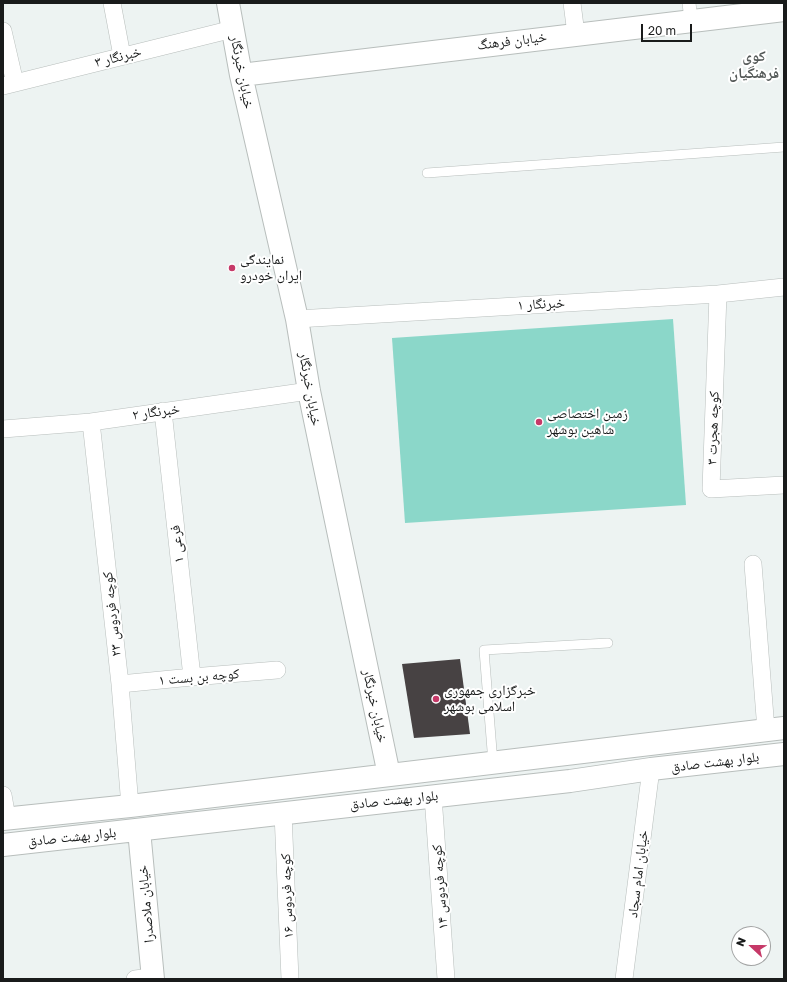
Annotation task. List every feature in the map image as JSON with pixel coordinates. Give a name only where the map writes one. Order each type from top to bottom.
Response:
[{"type":"street","points":[[112,3],[122,56]]},
{"type":"street","name":"خیابان خبرنگار","points":[[228,3],[241,75],[297,319],[309,391],[389,775]]},
{"type":"street","points":[[572,3],[576,34]]},
{"type":"street","name":"خیابان فرهنگ","points":[[241,75],[576,34],[690,12],[784,10]]},
{"type":"street","name":"خبرنگار ۳","points":[[9,85],[233,29]]},
{"type":"street","points":[[3,31],[9,85]]},
{"type":"street","name":"خبرنگار ۱","points":[[297,319],[718,294],[784,287]]},
{"type":"street","name":"کوچه هجرت ۳","points":[[718,294],[711,490],[784,485]]},
{"type":"street","name":"خبرنگار ۲","points":[[3,429],[91,422],[309,391]]},
{"type":"street","name":"فرعی ۱","points":[[163,411],[192,677]]},
{"type":"street","name":"کوچه فردوس ۲۳","points":[[91,422],[120,684],[130,806]]},
{"type":"street","points":[[753,564],[775,729]]},
{"type":"street","name":"کوچه بن بست ۱","points":[[120,684],[278,670]]},
{"type":"street","name":"بلوار بهشت صادق","points":[[5,818],[130,806],[775,729]]},
{"type":"street","points":[[568,754],[570,781]]},
{"type":"street","name":"بلوار بهشت صادق","points":[[3,845],[570,781],[651,769],[784,754]]},
{"type":"street","name":"خیابان امام سجاد","points":[[624,979],[651,769]]},
{"type":"street","points":[[3,795],[5,818]]},
{"type":"street","name":"کوچه فردوس ۱۴","points":[[433,796],[446,979]]},
{"type":"street","name":"کوچه فردوس ۱۶","points":[[283,813],[290,979]]},
{"type":"street","name":"خیابان ملاصدرا","points":[[139,830],[147,978]]},
{"type":"lane","points":[[426,173],[784,147]]},
{"type":"lane","points":[[493,763],[484,650],[608,643]]},
{"type":"green space","name":"زمین اختصاصی شاهین بوشهر","points":[[673,319],[686,505],[405,523],[392,338]]},
{"type":"building","name":"خبرگزاری جمهوری اسلامی بوشهر","points":[[460,659],[470,734],[414,738],[402,664]]},
{"type":"place","name":"نمایندگی ایران خودرو","points":[[232,268]]},
{"type":"place","name":"زمین اختصاصی شاهین بوشهر","points":[[539,422]]},
{"type":"place","name":"خبرگزاری جمهوری اسلامی بوشهر","points":[[436,699]]},
{"type":"district","name":"کوی فرهنگیان","points":[[754,64]]}]
